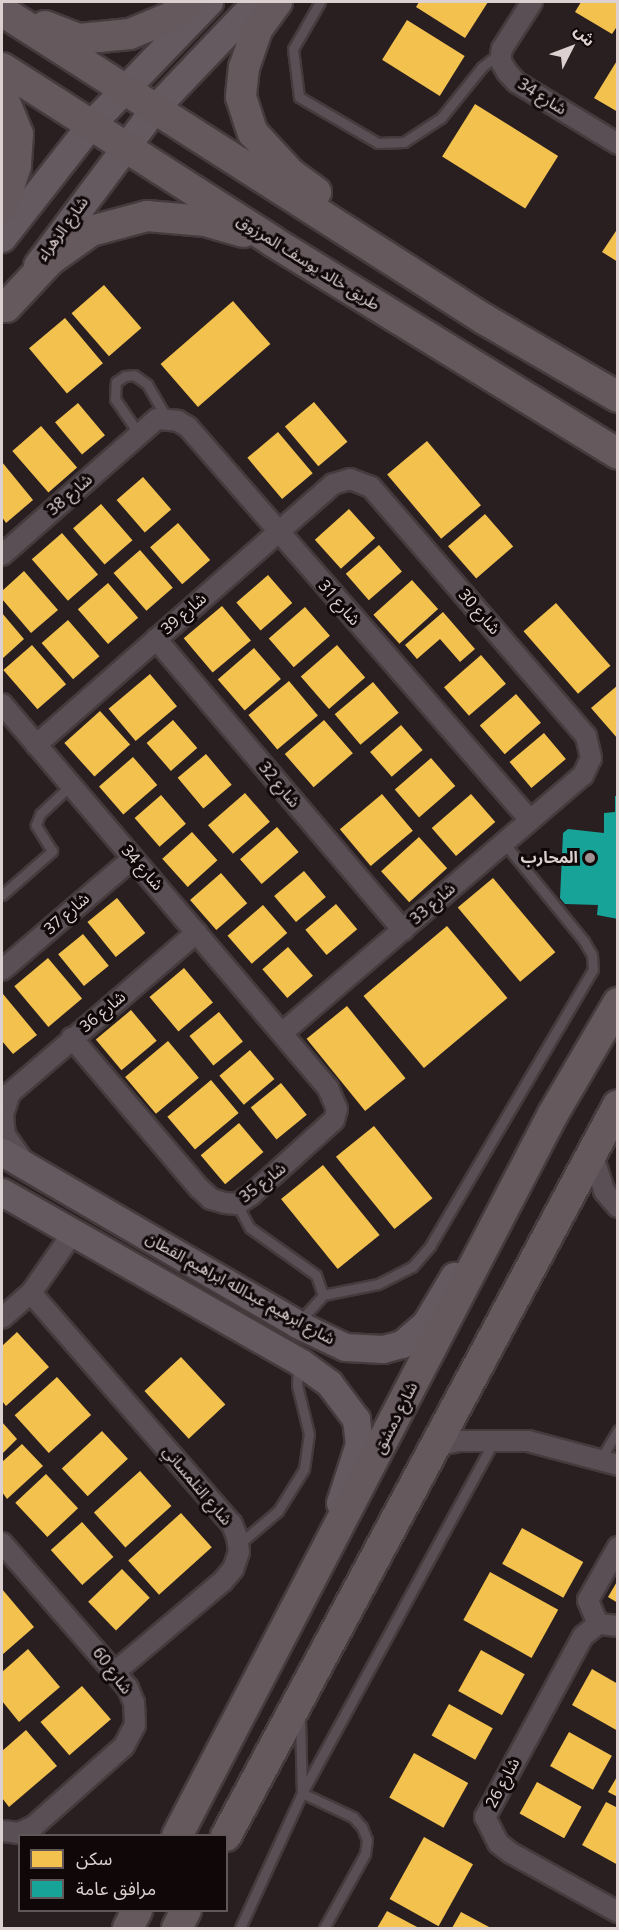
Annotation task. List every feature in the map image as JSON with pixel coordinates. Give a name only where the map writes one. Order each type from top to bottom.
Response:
[{"type":"main road","points":[[2,10],[79,39],[130,34],[171,17],[189,2]]},
{"type":"main road","points":[[278,2],[257,30],[244,67],[241,97],[253,133],[291,174],[484,318]]},
{"type":"main road","points":[[2,10],[122,90],[484,318],[618,396]]},
{"type":"main road","name":"طريق خالد يوسف المرزوق","points":[[2,68],[125,144],[272,241],[618,454]]},
{"type":"main road","points":[[2,95],[18,134],[16,166],[2,208]]},
{"type":"main road","points":[[4,310],[50,260],[91,231],[147,216],[205,221],[272,241]]},
{"type":"main road","name":"شارع دمشق","points":[[178,1834],[320,1565],[553,1113],[604,1054],[618,1003]]},
{"type":"main road","points":[[227,1834],[592,1153],[615,1116]]},
{"type":"main road","points":[[128,1929],[136,1912]]},
{"type":"main road","points":[[177,1929],[186,1912]]},
{"type":"street","points":[[2,238],[92,124],[122,90],[210,2]]},
{"type":"street","name":"شارع الزهراء","points":[[4,310],[125,144],[256,2]]},
{"type":"street","points":[[501,60],[506,40],[532,2]]},
{"type":"street","name":"شارع 34","points":[[501,60],[516,82],[618,144]]},
{"type":"street","points":[[139,434],[157,419],[167,418]]},
{"type":"street","name":"شارع 31","points":[[167,418],[188,427],[277,533],[530,820]]},
{"type":"street","name":"شارع 38","points":[[2,555],[139,434]]},
{"type":"street","name":"شارع 30","points":[[333,484],[350,479],[371,487],[586,736],[591,758],[583,775]]},
{"type":"street","name":"شارع 39","points":[[36,745],[333,484]]},
{"type":"street","name":"شارع 32","points":[[156,639],[403,930]]},
{"type":"street","name":"شارع 34","points":[[2,704],[283,1032]]},
{"type":"street","name":"شارع 33","points":[[283,1032],[583,775]]},
{"type":"street","name":"شارع 37","points":[[2,970],[133,858]]},
{"type":"street","name":"شارع 36","points":[[31,1168],[15,1154],[5,1135],[3,1114],[6,1097],[197,932]]},
{"type":"street","name":"شارع 35","points":[[72,1038],[199,1188],[211,1199],[237,1204],[325,1131],[337,1109],[328,1088],[283,1032]]},
{"type":"street","name":"شارع ابرهيم عبدالله ابراهيم القطان","points":[[2,1152],[306,1329],[345,1347],[383,1349],[402,1344],[426,1323],[553,1113]]},
{"type":"street","points":[[592,1153],[596,1174],[618,1207]]},
{"type":"street","name":"شارع ابرهيم عبدالله ابراهيم القطان","points":[[2,1192],[300,1362],[343,1399],[356,1419],[359,1444],[320,1565]]},
{"type":"street","points":[[2,1318],[32,1293],[72,1234]]},
{"type":"street","points":[[183,1296],[198,1293],[202,1287],[202,1272],[197,1266]]},
{"type":"street","points":[[218,1316],[212,1296],[222,1286],[230,1285]]},
{"type":"street","name":"شارع التلمساني","points":[[32,1293],[231,1524],[238,1545],[233,1569],[223,1581],[116,1671]]},
{"type":"street","points":[[300,1362],[315,1361],[322,1348],[306,1329]]},
{"type":"street","points":[[434,1446],[494,1441],[528,1441],[609,1462]]},
{"type":"street","name":"شارع 60","points":[[2,1543],[116,1671],[134,1702],[135,1725],[124,1746],[34,1826],[18,1833],[2,1831]]},
{"type":"street","points":[[618,1547],[588,1600],[598,1624],[618,1626]]},
{"type":"street","name":"شارع 26","points":[[598,1624],[583,1636],[485,1817],[498,1843],[511,1853],[618,1912]]},
{"type":"lane","points":[[320,2],[293,49],[299,97],[378,142],[404,142],[441,118],[482,68],[491,60],[501,60]]},
{"type":"lane","points":[[139,434],[115,399],[116,382],[125,376],[134,375],[147,384],[167,418]]},
{"type":"lane","points":[[2,895],[52,851],[36,825],[40,814],[71,785]]},
{"type":"lane","points":[[323,1295],[378,1284],[412,1267],[430,1246],[593,969],[592,955],[584,941],[504,843]]},
{"type":"lane","points":[[237,1204],[250,1228],[316,1275],[323,1295],[306,1329]]},
{"type":"lane","points":[[238,1545],[278,1511],[304,1469],[309,1434],[297,1385],[300,1362]]},
{"type":"lane","points":[[609,1462],[618,1430]]},
{"type":"lane","points":[[240,1929],[302,1793],[494,1441]]},
{"type":"lane","points":[[299,1699],[302,1793]]},
{"type":"lane","points":[[302,1793],[352,1817],[362,1827],[367,1840],[365,1854],[324,1929]]},
{"type":"building: سكن","points":[[419,2],[488,2],[465,38],[416,7]]},
{"type":"building: سكن","points":[[581,2],[618,2],[618,25],[612,34],[575,12]]},
{"type":"building: سكن","points":[[407,20],[465,56],[440,96],[382,60]]},
{"type":"building: سكن","points":[[618,59],[618,112],[594,98]]},
{"type":"building: سكن","points":[[475,104],[558,156],[525,209],[442,157]]},
{"type":"building: سكن","points":[[618,228],[618,262],[602,252]]},
{"type":"building: سكن","points":[[104,285],[141,328],[109,356],[72,313]]},
{"type":"building: سكن","points":[[233,301],[270,344],[198,407],[161,364]]},
{"type":"building: سكن","points":[[65,318],[103,363],[67,393],[29,348]]},
{"type":"building: سكن","points":[[314,402],[347,442],[318,466],[285,426]]},
{"type":"building: سكن","points":[[78,403],[105,435],[82,454],[55,422]]},
{"type":"building: سكن","points":[[41,426],[77,468],[48,492],[12,451]]},
{"type":"building: سكن","points":[[278,432],[313,473],[282,499],[247,458]]},
{"type":"building: سكن","points":[[427,441],[481,505],[441,539],[387,474]]},
{"type":"building: سكن","points":[[2,462],[33,500],[6,523],[2,517]]},
{"type":"building: سكن","points":[[143,477],[171,509],[145,532],[117,500]]},
{"type":"building: سكن","points":[[101,504],[132,540],[105,565],[73,528]]},
{"type":"building: سكن","points":[[349,509],[375,538],[341,569],[315,540]]},
{"type":"building: سكن","points":[[485,514],[513,546],[476,579],[448,546]]},
{"type":"building: سكن","points":[[178,523],[210,560],[182,584],[150,547]]},
{"type":"building: سكن","points":[[62,533],[98,575],[68,601],[32,559]]},
{"type":"building: سكن","points":[[379,545],[402,571],[369,600],[346,574]]},
{"type":"building: سكن","points":[[140,550],[173,588],[146,611],[114,573]]},
{"type":"building: سكن","points":[[24,571],[58,610],[31,633],[2,599],[2,591]]},
{"type":"building: سكن","points":[[268,575],[292,603],[261,630],[236,603]]},
{"type":"building: سكن","points":[[412,580],[438,609],[399,644],[373,615]]},
{"type":"building: سكن","points":[[108,583],[138,618],[108,644],[78,609]]},
{"type":"building: سكن","points":[[556,603],[610,666],[578,694],[524,631]]},
{"type":"building: سكن","points":[[222,606],[251,640],[213,673],[184,638]]},
{"type":"building: سكن","points":[[305,607],[330,636],[294,667],[269,638]]},
{"type":"building: سكن","points":[[443,612],[475,649],[460,662],[440,639],[417,659],[405,645]]},
{"type":"building: سكن","points":[[2,613],[24,639],[2,659]]},
{"type":"building: سكن","points":[[68,620],[99,656],[73,679],[42,643]]},
{"type":"building: سكن","points":[[32,645],[66,684],[37,709],[3,670]]},
{"type":"building: سكن","points":[[337,645],[365,677],[329,709],[301,676]]},
{"type":"building: سكن","points":[[254,648],[281,679],[245,710],[218,679]]},
{"type":"building: سكن","points":[[481,655],[506,684],[469,716],[444,687]]},
{"type":"building: سكن","points":[[150,674],[177,706],[136,741],[109,709]]},
{"type":"building: سكن","points":[[289,681],[318,715],[277,750],[248,715]]},
{"type":"building: سكن","points":[[373,682],[399,713],[360,745],[335,714]]},
{"type":"building: سكن","points":[[618,685],[618,739],[591,708]]},
{"type":"building: سكن","points":[[516,694],[541,723],[505,754],[480,725]]},
{"type":"building: سكن","points":[[100,711],[130,744],[94,777],[64,743]]},
{"type":"building: سكن","points":[[173,720],[197,748],[171,771],[147,743]]},
{"type":"building: سكن","points":[[324,720],[353,753],[314,787],[285,754]]},
{"type":"building: سكن","points":[[401,725],[423,750],[392,777],[370,752]]},
{"type":"building: سكن","points":[[544,733],[566,759],[531,788],[510,762]]},
{"type":"building: سكن","points":[[206,754],[232,785],[203,808],[178,778]]},
{"type":"building: سكن","points":[[133,757],[157,785],[123,814],[99,787]]},
{"type":"building: سكن","points":[[431,758],[455,786],[419,817],[395,789]]},
{"type":"building: سكن","points":[[245,793],[270,822],[233,854],[208,825]]},
{"type":"building: سكن","points":[[382,794],[413,831],[371,866],[340,829]]},
{"type":"building: سكن","points":[[471,794],[495,822],[456,856],[432,828]]},
{"type":"building: سكن","points":[[161,795],[186,824],[160,847],[135,818]]},
{"type":"building: سكن","points":[[277,827],[299,852],[262,884],[240,859]]},
{"type":"building: سكن","points":[[192,832],[217,860],[188,887],[162,859]]},
{"type":"building: سكن","points":[[419,837],[447,868],[409,902],[381,871]]},
{"type":"building: سكن","points":[[304,871],[326,897],[296,922],[274,896]]},
{"type":"building: سكن","points":[[221,873],[247,903],[216,930],[190,900]]},
{"type":"building: سكن","points":[[493,878],[555,952],[520,982],[458,908]]},
{"type":"building: سكن","points":[[117,898],[145,933],[116,957],[87,922]]},
{"type":"building: سكن","points":[[336,904],[357,929],[327,955],[305,930]]},
{"type":"building: سكن","points":[[263,905],[287,933],[252,964],[228,936]]},
{"type":"building: سكن","points":[[447,926],[507,998],[424,1068],[364,996]]},
{"type":"building: سكن","points":[[83,934],[109,966],[84,986],[58,954]]},
{"type":"building: سكن","points":[[288,947],[313,976],[287,998],[262,969]]},
{"type":"building: سكن","points":[[48,958],[82,999],[48,1027],[14,986]]},
{"type":"building: سكن","points":[[184,968],[213,1002],[178,1031],[150,997]]},
{"type":"building: سكن","points":[[3,994],[37,1035],[13,1054],[2,1041]]},
{"type":"building: سكن","points":[[347,1006],[406,1078],[365,1111],[307,1039]]},
{"type":"building: سكن","points":[[131,1010],[157,1041],[121,1070],[96,1040]]},
{"type":"building: سكن","points":[[219,1012],[243,1042],[213,1065],[189,1036]]},
{"type":"building: سكن","points":[[168,1041],[199,1078],[156,1114],[125,1077]]},
{"type":"building: سكن","points":[[250,1050],[274,1079],[244,1105],[219,1076]]},
{"type":"building: سكن","points":[[211,1080],[239,1113],[195,1150],[167,1117]]},
{"type":"building: سكن","points":[[281,1083],[307,1115],[276,1139],[251,1108]]},
{"type":"building: سكن","points":[[239,1123],[263,1152],[225,1184],[201,1155]]},
{"type":"building: سكن","points":[[374,1126],[433,1198],[394,1229],[336,1157]]},
{"type":"building: سكن","points":[[323,1165],[380,1235],[338,1269],[281,1199]]},
{"type":"building: سكن","points":[[17,1332],[49,1367],[6,1406],[2,1401],[2,1346]]},
{"type":"building: سكن","points":[[181,1357],[225,1405],[189,1439],[144,1391]]},
{"type":"building: سكن","points":[[57,1377],[91,1415],[49,1453],[15,1415]]},
{"type":"building: سكن","points":[[2,1422],[17,1439],[2,1454]]},
{"type":"building: سكن","points":[[102,1431],[128,1459],[88,1496],[62,1469]]},
{"type":"building: سكن","points":[[22,1444],[43,1466],[7,1499],[2,1492],[2,1462]]},
{"type":"building: سكن","points":[[140,1471],[171,1506],[125,1547],[94,1512]]},
{"type":"building: سكن","points":[[46,1474],[78,1508],[47,1537],[15,1503]]},
{"type":"building: سكن","points":[[181,1513],[212,1547],[159,1595],[128,1561]]},
{"type":"building: سكن","points":[[82,1522],[113,1557],[82,1585],[51,1550]]},
{"type":"building: سكن","points":[[522,1528],[583,1562],[563,1598],[502,1564]]},
{"type":"building: سكن","points":[[122,1569],[150,1598],[116,1630],[88,1602]]},
{"type":"building: سكن","points":[[490,1572],[558,1610],[532,1658],[463,1620]]},
{"type":"building: سكن","points":[[618,1580],[618,1603],[608,1597]]},
{"type":"building: سكن","points":[[2,1589],[34,1627],[2,1655]]},
{"type":"building: سكن","points":[[28,1649],[60,1687],[19,1722],[2,1701],[2,1672]]},
{"type":"building: سكن","points":[[481,1650],[525,1674],[502,1715],[458,1691]]},
{"type":"building: سكن","points":[[592,1669],[618,1684],[618,1731],[572,1705]]},
{"type":"building: سكن","points":[[82,1686],[111,1719],[69,1755],[40,1722]]},
{"type":"building: سكن","points":[[449,1704],[493,1728],[475,1760],[432,1735]]},
{"type":"building: سكن","points":[[26,1730],[57,1766],[9,1807],[2,1798],[2,1751]]},
{"type":"building: سكن","points":[[569,1732],[612,1756],[593,1790],[550,1766]]},
{"type":"building: سكن","points":[[414,1753],[468,1783],[444,1828],[389,1798]]},
{"type":"building: سكن","points":[[618,1775],[618,1797],[608,1792]]},
{"type":"building: سكن","points":[[537,1782],[582,1807],[564,1838],[520,1813]]},
{"type":"building: سكن","points":[[606,1802],[618,1808],[618,1865],[582,1845]]},
{"type":"building: سكن","points":[[424,1837],[473,1864],[439,1926],[390,1899]]},
{"type":"building: سكن","points":[[387,1911],[419,1928],[377,1928]]},
{"type":"building: سكن","points":[[461,1912],[491,1928],[452,1928]]},
{"type":"building: مرافق عامة","name":"المحارب","points":[[615,796],[618,796],[618,919],[597,915],[598,905],[565,904],[560,898],[563,833],[568,829],[604,833],[604,813],[615,812]]},
{"type":"place","name":"المحارب","points":[[590,858]]}]
